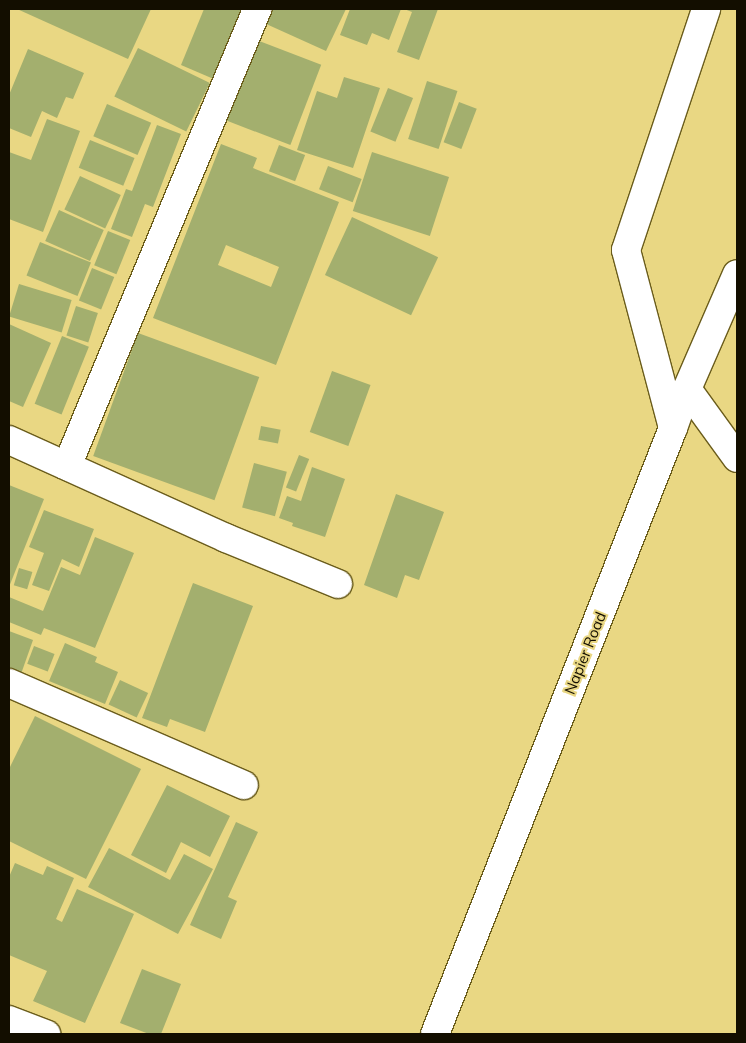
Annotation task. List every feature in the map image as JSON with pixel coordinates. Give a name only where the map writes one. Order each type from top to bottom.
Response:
[{"type":"street","points":[[67,466],[258,9]]},
{"type":"street","points":[[673,428],[626,250],[706,9]]},
{"type":"street","name":"Napier Road","points":[[435,1034],[687,389],[737,274]]},
{"type":"street","points":[[687,389],[737,458]]},
{"type":"street","points":[[9,440],[226,538],[338,584]]},
{"type":"street","points":[[9,683],[244,785]]},
{"type":"street","points":[[9,1020],[46,1034]]},
{"type":"building","points":[[17,9],[151,9],[128,59]]},
{"type":"building","points":[[204,9],[245,9],[216,80],[181,65]]},
{"type":"building","points":[[270,9],[346,9],[326,51],[264,23]]},
{"type":"building","points":[[350,9],[401,9],[389,40],[372,33],[367,45],[340,35]]},
{"type":"building","points":[[404,9],[438,9],[419,60],[397,52],[412,12]]},
{"type":"building","points":[[254,39],[321,65],[290,145],[223,119]]},
{"type":"building","points":[[138,48],[210,83],[186,132],[114,97]]},
{"type":"building","points":[[28,49],[84,73],[73,99],[66,97],[57,118],[42,111],[31,137],[9,128],[9,95]]},
{"type":"building","points":[[344,77],[380,88],[353,168],[297,150],[317,91],[337,98]]},
{"type":"building","points":[[427,81],[457,91],[439,149],[408,139]]},
{"type":"building","points":[[388,88],[413,98],[395,142],[370,132]]},
{"type":"building","points":[[459,102],[477,109],[461,149],[444,142]]},
{"type":"building","points":[[107,104],[151,123],[138,155],[93,136]]},
{"type":"building","points":[[47,119],[80,131],[43,232],[9,219],[9,152],[31,160]]},
{"type":"building","points":[[157,125],[181,134],[153,207],[145,204],[132,237],[111,229],[126,189],[132,191]]},
{"type":"building","points":[[90,140],[135,158],[123,186],[79,168]]},
{"type":"building","points":[[221,144],[257,158],[253,168],[339,202],[276,365],[153,318]],"holes":[[[226,245],[279,267],[271,287],[218,265]]]},
{"type":"building","points":[[279,145],[305,155],[295,181],[269,171]]},
{"type":"building","points":[[372,152],[449,177],[430,236],[353,211]]},
{"type":"building","points":[[328,166],[362,179],[353,202],[319,189]]},
{"type":"building","points":[[80,176],[121,195],[105,229],[64,210]]},
{"type":"building","points":[[59,210],[104,230],[90,261],[45,241]]},
{"type":"building","points":[[352,217],[438,257],[411,315],[325,275]]},
{"type":"building","points":[[108,231],[130,240],[116,274],[94,265]]},
{"type":"building","points":[[40,242],[91,263],[78,296],[27,275]]},
{"type":"building","points":[[92,268],[114,277],[101,309],[79,300]]},
{"type":"building","points":[[19,284],[72,300],[62,333],[9,317]]},
{"type":"building","points":[[76,306],[98,313],[88,343],[66,335]]},
{"type":"building","points":[[9,324],[51,343],[23,407],[9,401]]},
{"type":"building","points":[[138,333],[259,377],[214,500],[93,456]]},
{"type":"building","points":[[62,336],[89,347],[62,415],[35,404]]},
{"type":"building","points":[[332,371],[371,385],[348,446],[310,432]]},
{"type":"building","points":[[261,426],[281,430],[278,444],[258,440]]},
{"type":"building","points":[[299,455],[309,459],[296,492],[286,487]]},
{"type":"building","points":[[254,463],[287,472],[275,516],[242,507]]},
{"type":"building","points":[[312,467],[345,479],[325,537],[292,526],[293,523],[279,518],[287,496],[301,501]]},
{"type":"building","points":[[9,485],[44,499],[9,587]]},
{"type":"building","points":[[396,494],[444,512],[419,580],[405,575],[397,598],[364,585]]},
{"type":"building","points":[[44,510],[94,529],[79,567],[62,559],[49,591],[32,585],[44,553],[29,547]]},
{"type":"building","points":[[95,537],[134,553],[95,648],[44,628],[41,635],[9,622],[9,597],[43,611],[61,567],[80,575]]},
{"type":"building","points":[[19,568],[32,572],[27,589],[14,585]]},
{"type":"building","points":[[193,583],[253,606],[205,732],[170,719],[167,727],[142,718]]},
{"type":"building","points":[[9,631],[33,640],[21,674],[9,669]]},
{"type":"building","points":[[65,643],[97,657],[95,662],[118,672],[105,704],[49,681]]},
{"type":"building","points":[[34,646],[55,654],[48,672],[27,664]]},
{"type":"building","points":[[120,680],[148,693],[137,718],[109,704]]},
{"type":"building","points":[[35,716],[141,769],[86,879],[9,841],[9,769]]},
{"type":"building","points":[[167,785],[230,816],[210,857],[181,842],[166,873],[131,855]]},
{"type":"building","points":[[236,822],[258,832],[228,897],[237,901],[221,939],[190,925]]},
{"type":"building","points":[[109,848],[170,880],[184,854],[213,869],[178,934],[88,887]]},
{"type":"building","points":[[15,863],[43,875],[47,866],[74,878],[56,919],[62,922],[77,889],[134,914],[85,1023],[33,1001],[47,971],[9,955],[9,877]]},
{"type":"building","points":[[142,969],[181,984],[161,1034],[149,1034],[120,1023]]}]
